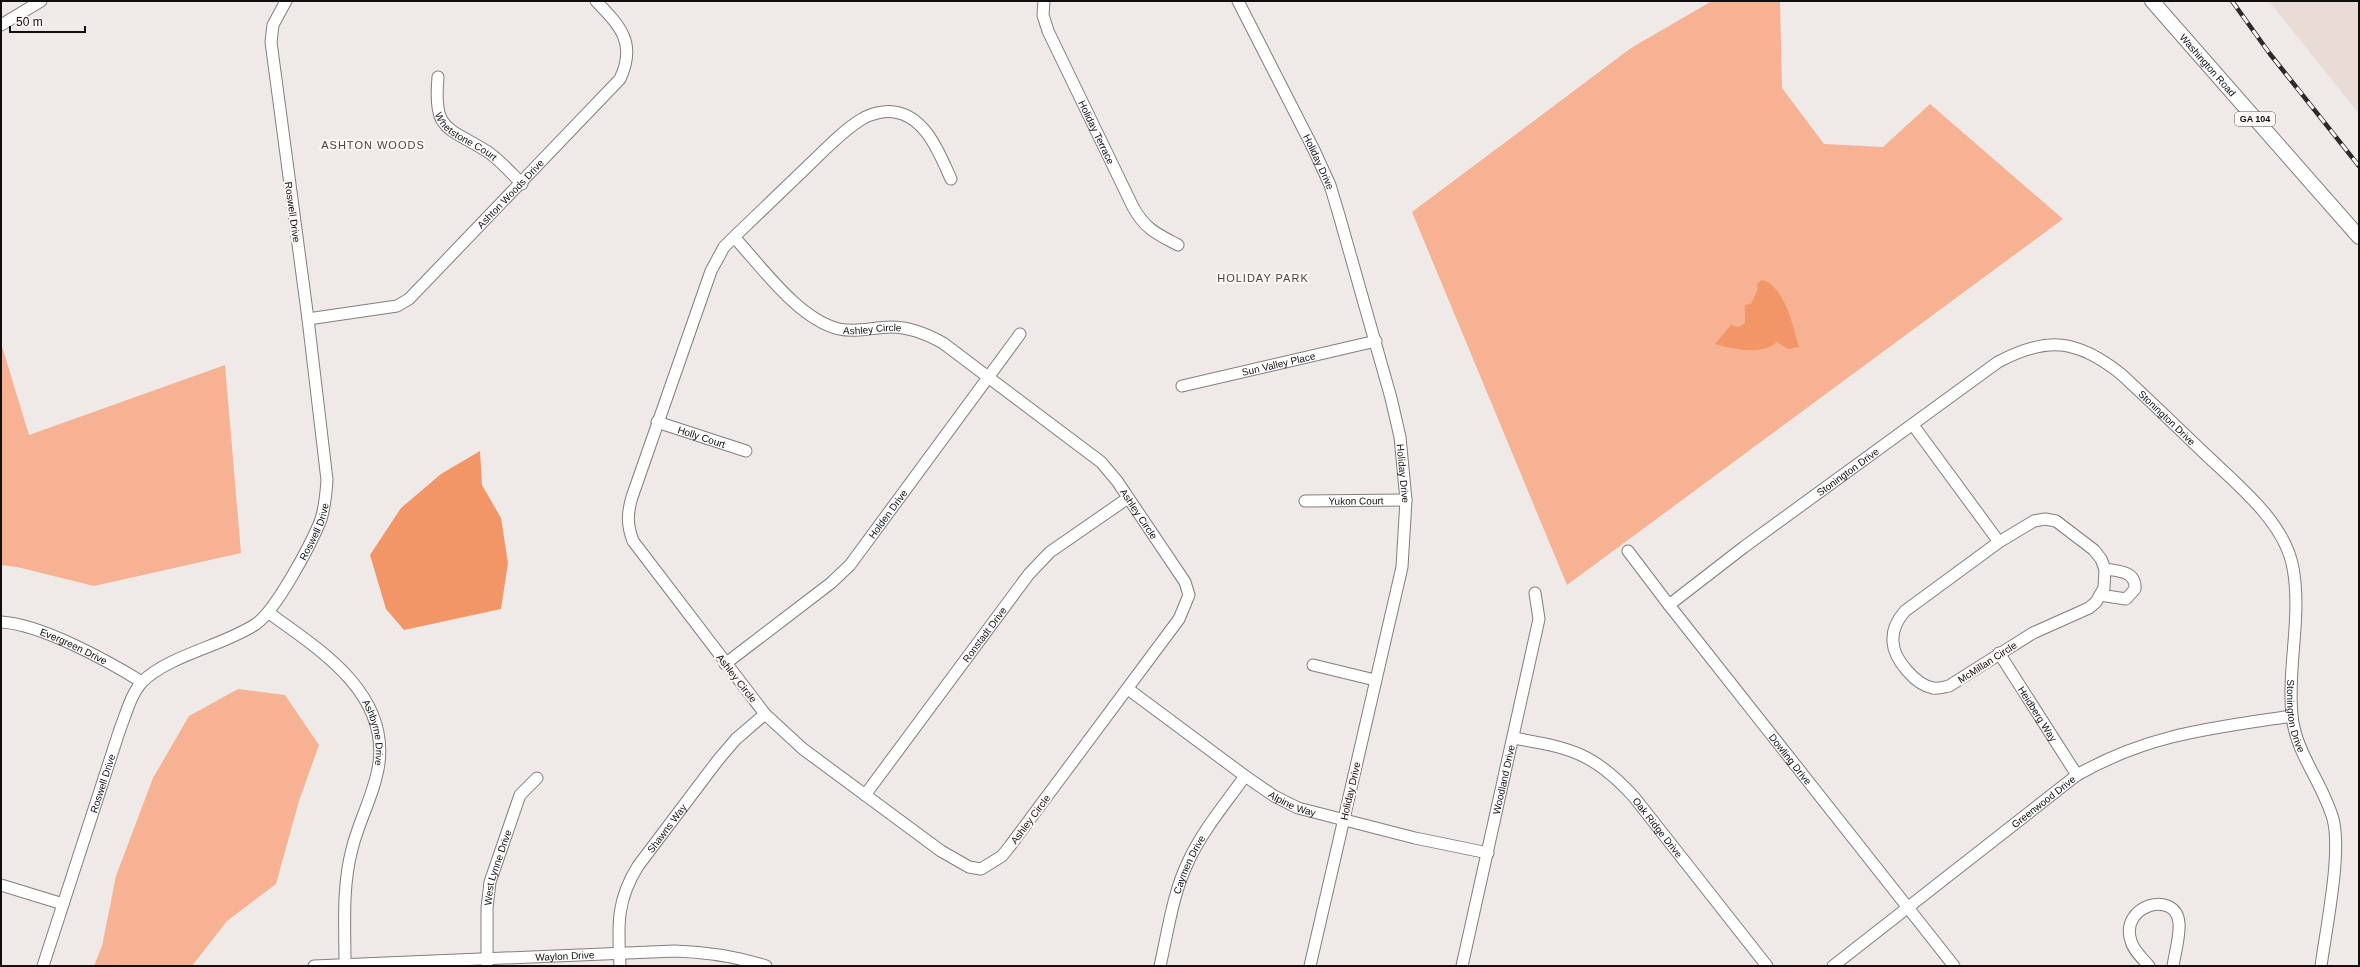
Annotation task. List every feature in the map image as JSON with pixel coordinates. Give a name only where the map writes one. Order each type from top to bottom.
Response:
[{"type":"main road","name":"Washington Road","points":[[2152,1],[2359,237]]},
{"type":"street","points":[[1,25],[41,1]]},
{"type":"street","name":"Roswell Drive","points":[[43,966],[120,729],[130,703],[142,682],[178,660],[238,634],[256,624],[269,613],[320,522],[326,501],[327,480],[308,319],[270,42],[273,25],[286,1]]},
{"type":"street","name":"Ashton Woods Drive","points":[[308,319],[397,306],[408,299],[522,184],[620,79],[627,65],[628,49],[623,33],[596,1]]},
{"type":"street","name":"Holiday Terrace","points":[[1044,1],[1043,15],[1048,31],[1133,207],[1142,223],[1155,234],[1178,245]]},
{"type":"street","name":"Holiday Drive","points":[[1238,1],[1330,185],[1376,341],[1400,437],[1406,500],[1402,567],[1374,680],[1310,966]]},
{"type":"street","name":"Whetstone Court","points":[[438,77],[436,101],[438,115],[446,127],[457,136],[488,153],[522,184]]},
{"type":"street","name":"Ashley Circle","points":[[734,237],[785,292],[805,311],[821,322],[839,329],[862,330],[891,327],[910,329],[943,343],[1101,462],[1178,570],[1189,595],[1179,618],[1128,689],[1010,846],[1002,856],[981,869],[969,867],[941,851],[803,749],[765,714],[725,664],[634,541],[628,528],[628,512],[632,497],[657,422],[711,271],[724,247],[734,237],[842,133],[863,118],[878,113],[894,112],[909,117],[923,129],[935,144],[951,179]]},
{"type":"street","name":"Holden Drive","points":[[725,664],[831,583],[850,565],[990,377],[1020,334]]},
{"type":"street","name":"Sun Valley Place","points":[[1182,386],[1376,341]]},
{"type":"street","name":"Stonington Drive","points":[[1669,605],[1744,547],[1998,362],[2019,351],[2040,344],[2062,345],[2084,350],[2102,359],[2121,374],[2251,498],[2277,531],[2293,566],[2295,584],[2292,716],[2304,756],[2333,820],[2336,837],[2335,856],[2321,966]]},
{"type":"street","name":"Holly Court","points":[[657,422],[746,451]]},
{"type":"street","points":[[1913,425],[2000,542]]},
{"type":"street","name":"Ronstadt Drive","points":[[865,795],[1029,574],[1050,552],[1128,498]]},
{"type":"street","name":"Yukon Court","points":[[1305,501],[1406,500]]},
{"type":"street","name":"McMillan Circle","points":[[2100,596],[2089,608],[2033,632],[1949,686],[1934,688],[1921,683],[1911,674],[1896,654],[1892,642],[1897,620],[1904,611],[2000,542],[2034,521],[2045,519],[2056,521],[2094,550],[2101,559],[2105,569]]},
{"type":"street","name":"Dowling Drive","points":[[1628,551],[1954,966]]},
{"type":"street","points":[[2105,569],[2128,573],[2134,580],[2135,589],[2130,596],[2122,600],[2100,596],[2104,583],[2105,569]]},
{"type":"street","name":"Woodland Drive","points":[[1462,966],[1514,738],[1539,619],[1535,593]]},
{"type":"street","name":"Ashbyrne Drive","points":[[269,613],[342,669],[366,702],[374,718],[380,741],[378,764],[373,786],[358,829],[347,874],[345,964]]},
{"type":"street","name":"Evergreen Drive","points":[[1,622],[33,628],[116,666],[142,682]]},
{"type":"street","name":"Heidberg Way","points":[[1999,653],[2078,775]]},
{"type":"street","points":[[1313,665],[1374,680]]},
{"type":"street","name":"Alpine Way","points":[[1128,689],[1245,776],[1274,796],[1298,808],[1343,821],[1488,853]]},
{"type":"street","name":"Shawns Way","points":[[620,966],[621,902],[626,884],[718,760],[736,739],[765,714]]},
{"type":"street","name":"Greenwood Drive","points":[[1833,966],[2078,775],[2127,750],[2166,738],[2203,729],[2292,716]]},
{"type":"street","name":"Oak Ridge Drive","points":[[1514,738],[1552,745],[1581,754],[1600,764],[1619,780],[1767,966]]},
{"type":"street","name":"Caymen Drive","points":[[1160,966],[1178,890],[1189,860],[1207,829],[1245,776]]},
{"type":"street","name":"West Lynne Drive","points":[[487,962],[487,908],[490,882],[520,795],[537,778]]},
{"type":"street","points":[[1,885],[63,904]]},
{"type":"street","points":[[2148,966],[2131,943],[2129,931],[2132,918],[2143,908],[2155,904],[2166,905],[2175,912],[2179,923],[2173,966]]},
{"type":"street","name":"Waylon Drive","points":[[314,966],[345,964],[487,962],[620,953],[707,952],[740,958],[766,966]]},
{"type":"shaded area","points":[[1712,1],[1780,1],[1782,88],[1824,144],[1883,147],[1930,104],[2063,219],[1567,585],[1412,212],[1631,48]]},
{"type":"shaded area","points":[[2269,1],[2359,1],[2359,114]]},
{"type":"shaded area","points":[[1762,280],[1777,290],[1787,308],[1799,347],[1788,349],[1777,342],[1763,349],[1747,350],[1715,344],[1731,325],[1739,327],[1745,323],[1745,305],[1751,304],[1758,289],[1757,284]]},
{"type":"shaded area","points":[[1,343],[29,435],[225,365],[241,553],[94,586],[17,567],[1,565]]},
{"type":"shaded area","points":[[480,451],[482,485],[501,518],[508,563],[501,609],[404,630],[386,609],[370,555],[401,508],[441,474]]},
{"type":"shaded area","points":[[238,689],[285,695],[319,745],[299,801],[276,884],[227,921],[192,966],[94,966],[102,946],[116,876],[153,778],[189,716]]},
{"type":"railway","points":[[2232,1],[2270,54],[2359,166]]},
{"type":"district","name":"ASHTON WOODS","points":[[373,145]]},
{"type":"district","name":"HOLIDAY PARK","points":[[1263,278]]}]
